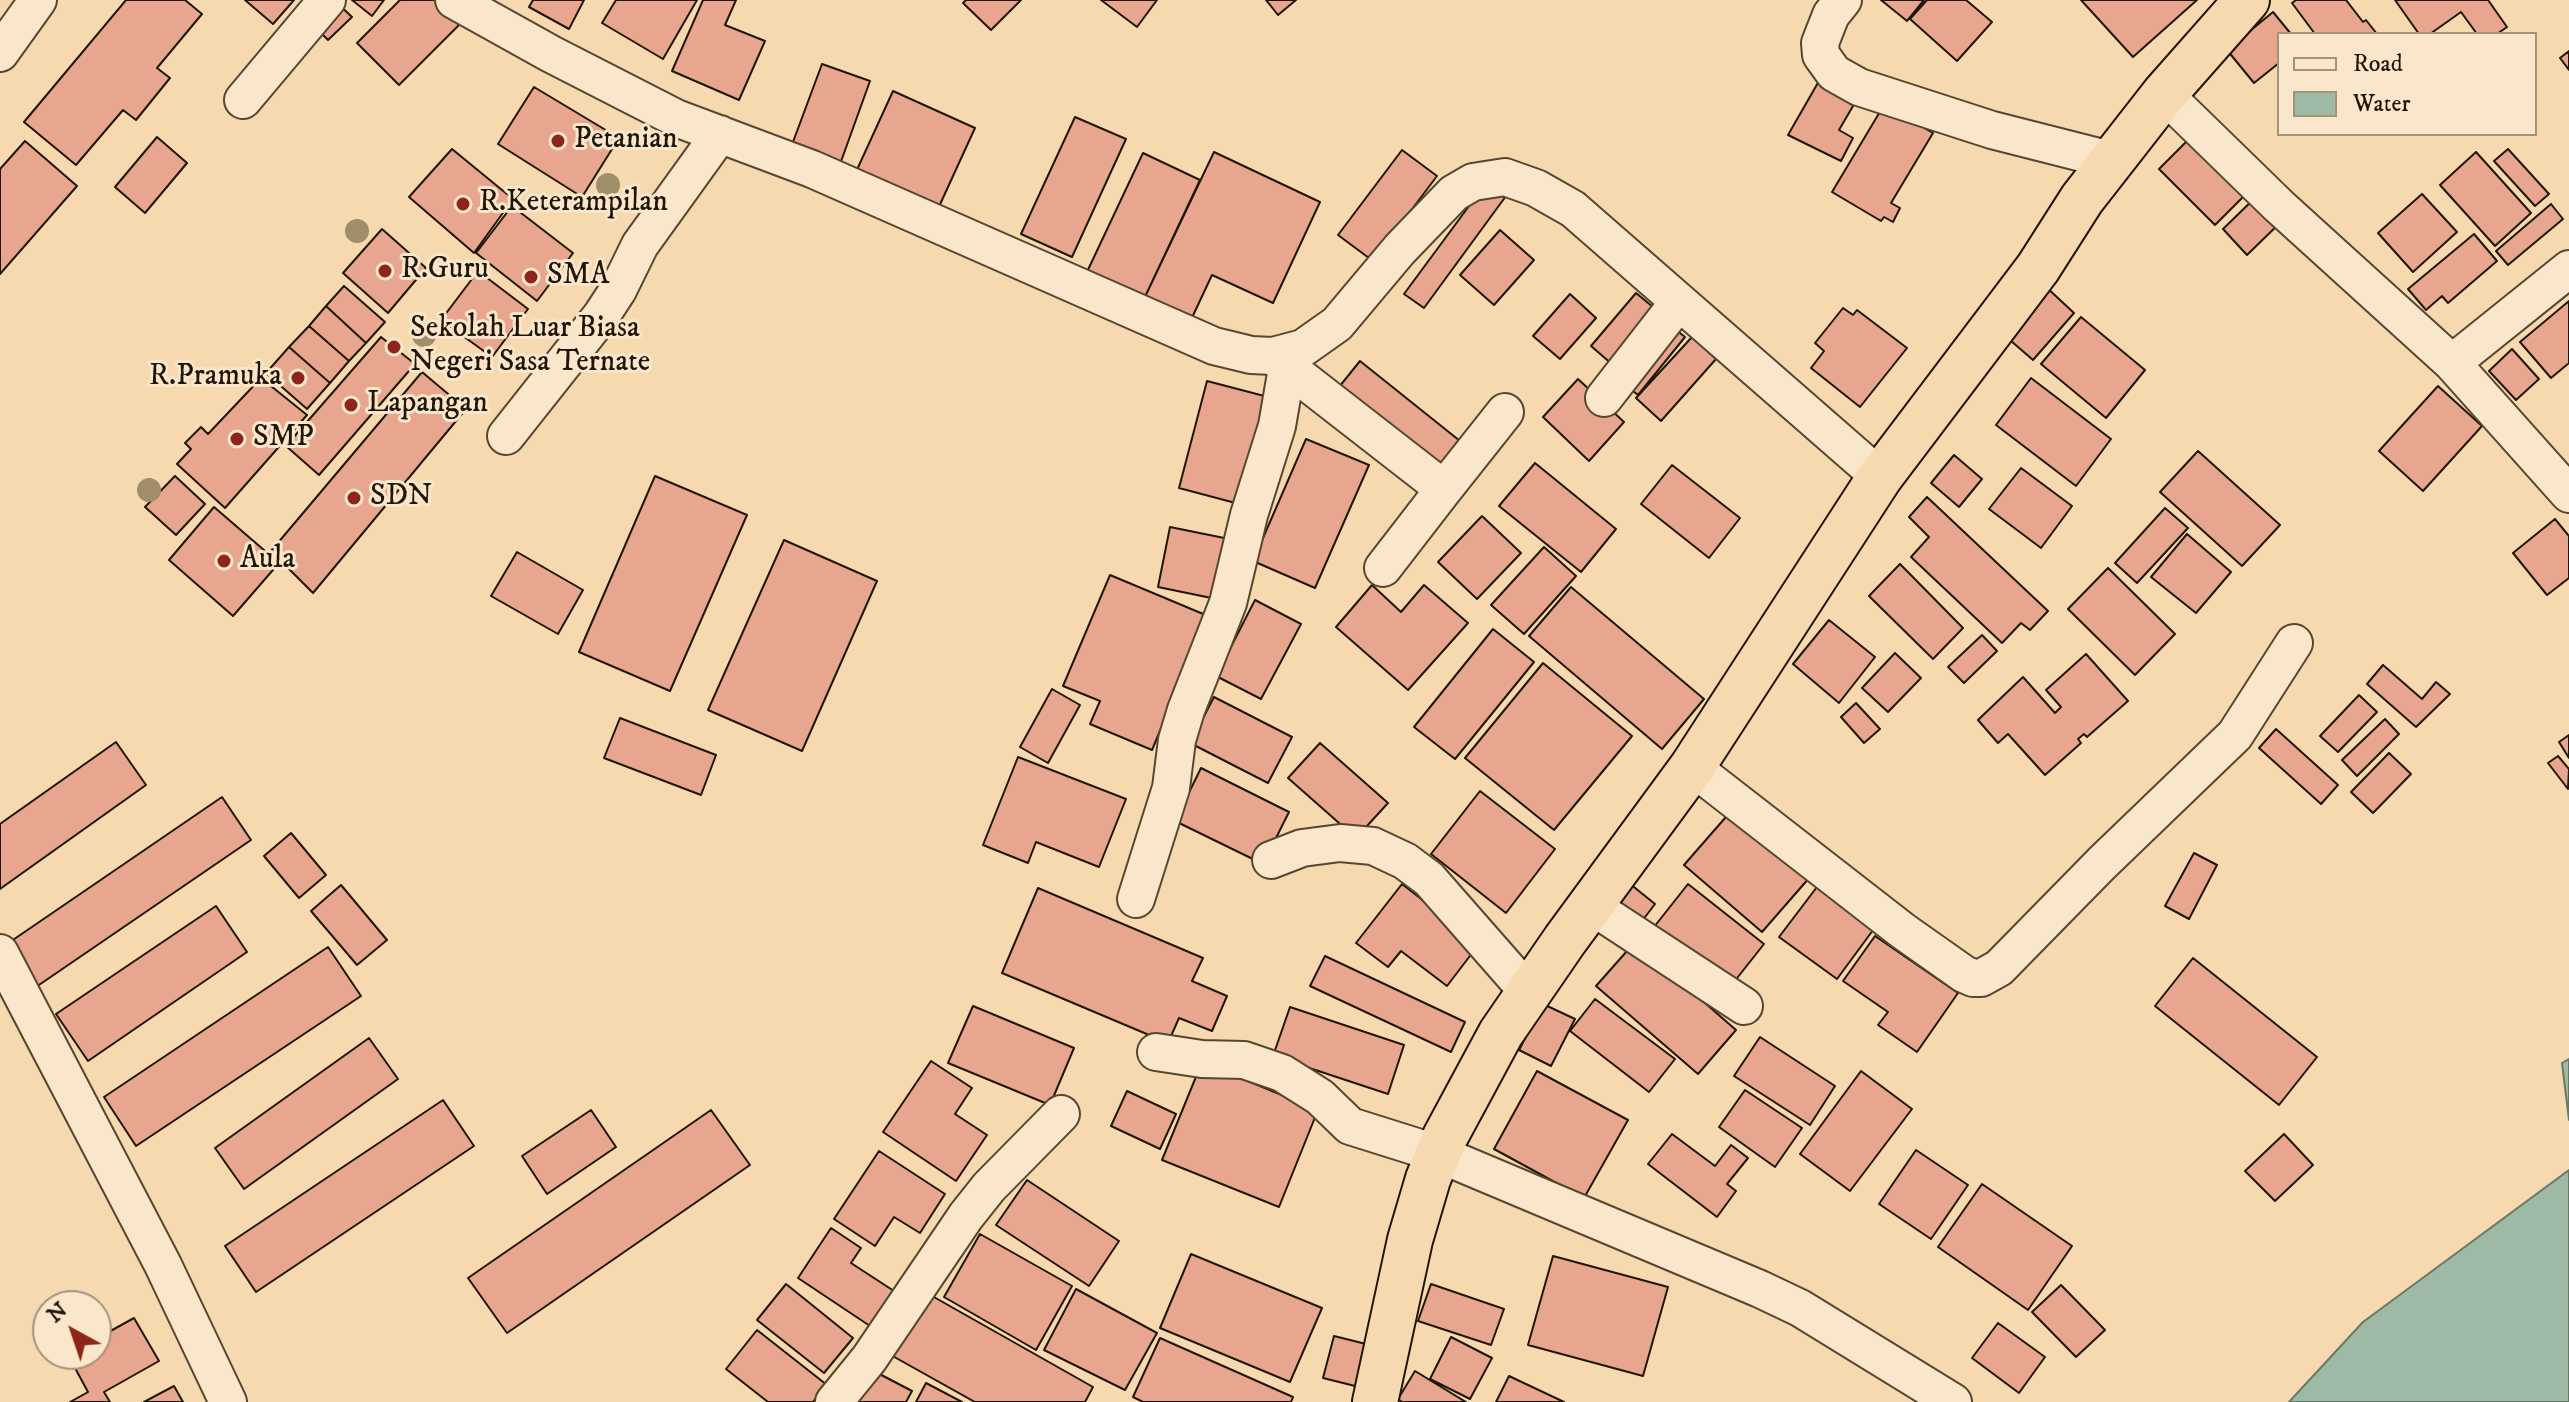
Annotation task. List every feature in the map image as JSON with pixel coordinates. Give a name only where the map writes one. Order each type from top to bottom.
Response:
[{"type":"highway","points":[[1375,1402],[1410,1240],[1428,1179],[1501,1033],[1692,767],[1880,477],[2038,268],[2082,199],[2164,94],[2247,0]]},
{"type":"street","points":[[0,53],[38,0]]},
{"type":"street","points":[[243,100],[327,0]]},
{"type":"street","points":[[454,0],[676,118],[812,169],[1214,346],[1280,362],[1444,489]]},
{"type":"street","points":[[1843,0],[1831,15],[1820,43],[1821,55],[1834,73],[1859,87],[1977,125],[2114,161]]},
{"type":"street","points":[[2164,94],[2279,206],[2452,363],[2569,494]]},
{"type":"street","points":[[506,436],[601,316],[640,245],[720,134]]},
{"type":"street","points":[[1280,362],[1337,324],[1454,193],[1473,182],[1505,177],[1536,188],[1573,209],[1880,477]]},
{"type":"street","points":[[2452,363],[2569,269]]},
{"type":"street","points":[[1604,398],[1678,303]]},
{"type":"street","points":[[1136,899],[1171,788],[1181,725],[1228,603],[1249,515],[1277,426],[1280,362]]},
{"type":"street","points":[[1383,568],[1505,412]]},
{"type":"street","points":[[1692,767],[1903,931],[1964,974],[1981,978],[1999,968],[2102,863],[2231,740],[2294,643]]},
{"type":"street","points":[[1271,860],[1302,848],[1340,843],[1373,846],[1405,861],[1429,879],[1529,993]]},
{"type":"street","points":[[1590,905],[1744,1006]]},
{"type":"street","points":[[0,953],[163,1265],[228,1402]]},
{"type":"street","points":[[1156,1052],[1202,1059],[1244,1060],[1282,1073],[1320,1097],[1350,1126],[1439,1154],[1800,1308],[1953,1402]]},
{"type":"street","points":[[834,1402],[869,1359],[966,1216],[989,1187],[1061,1114]]},
{"type":"water","points":[[2569,1059],[2569,1120],[2562,1063]]},
{"type":"water","points":[[2569,1170],[2569,1402],[2289,1402],[2363,1322]]},
{"type":"building","points":[[126,0],[185,0],[202,14],[157,68],[170,78],[136,120],[123,110],[76,165],[24,122]]},
{"type":"building","points":[[245,0],[294,0],[273,24]]},
{"type":"building","points":[[334,0],[352,17],[328,40],[311,23]]},
{"type":"building","points":[[352,0],[384,0],[372,16]]},
{"type":"building","points":[[400,0],[435,0],[460,24],[399,85],[357,43]]},
{"type":"building","points":[[533,0],[584,0],[569,29],[529,7]]},
{"type":"building","points":[[616,0],[697,0],[663,59],[602,23]]},
{"type":"building","points":[[703,0],[736,0],[725,25],[765,41],[739,100],[672,71]]},
{"type":"building","points":[[966,0],[1021,0],[991,30],[963,3]]},
{"type":"building","points":[[1101,0],[1157,0],[1137,27]]},
{"type":"building","points":[[1266,0],[1296,0],[1278,15]]},
{"type":"building","points":[[1881,0],[1924,0],[1907,21]]},
{"type":"building","points":[[1927,0],[1966,0],[1992,22],[1957,61],[1910,19]]},
{"type":"building","points":[[2081,0],[2197,0],[2133,57]]},
{"type":"building","points":[[2296,0],[2346,0],[2375,32],[2314,32],[2292,3]]},
{"type":"building","points":[[2395,0],[2488,0],[2507,27],[2500,32],[2476,32],[2461,12],[2433,32],[2418,32]]},
{"type":"building","points":[[2273,12],[2289,32],[2277,32],[2277,65],[2254,83],[2227,50]]},
{"type":"building","points":[[2569,51],[2569,70],[2560,58]]},
{"type":"building","points":[[822,64],[870,81],[839,167],[790,150]]},
{"type":"building","points":[[1823,74],[1860,94],[1839,130],[1853,138],[1841,161],[1788,135]]},
{"type":"building","name":"Petanian","points":[[534,87],[619,138],[582,197],[498,144]]},
{"type":"building","points":[[893,91],[975,128],[937,211],[855,174]]},
{"type":"building","points":[[1884,105],[1933,133],[1891,203],[1900,208],[1893,222],[1884,217],[1881,221],[1832,192]]},
{"type":"building","points":[[1075,117],[1126,139],[1072,257],[1021,234]]},
{"type":"building","points":[[2198,130],[2254,186],[2215,225],[2159,169]]},
{"type":"building","points":[[157,137],[187,163],[145,213],[115,187]]},
{"type":"building","points":[[25,141],[77,186],[0,274],[0,169]]},
{"type":"building","name":"R.Keterampilan","points":[[452,149],[513,199],[474,253],[409,197]]},
{"type":"building","points":[[2508,149],[2549,194],[2535,206],[2494,161]]},
{"type":"building","points":[[1402,150],[1437,176],[1373,261],[1338,235]]},
{"type":"building","points":[[1214,152],[1320,202],[1273,303],[1212,275],[1190,322],[1143,301]]},
{"type":"building","points":[[2476,152],[2531,213],[2495,246],[2440,185]]},
{"type":"building","points":[[1143,153],[1200,180],[1143,301],[1086,274]]},
{"type":"building","points":[[1486,183],[1506,196],[1424,308],[1404,294]]},
{"type":"building","points":[[2260,193],[2285,218],[2247,255],[2223,229]]},
{"type":"building","points":[[2422,194],[2457,232],[2413,272],[2378,233]]},
{"type":"building","points":[[2551,204],[2563,219],[2508,265],[2496,251]]},
{"type":"building","name":"SMA","points":[[512,206],[573,253],[537,301],[476,253]]},
{"type":"building","name":"R.Guru","points":[[382,229],[426,268],[388,313],[343,273]]},
{"type":"building","points":[[1500,230],[1534,260],[1494,305],[1460,275]]},
{"type":"building","points":[[2474,234],[2497,261],[2448,303],[2442,296],[2426,310],[2408,289]]},
{"type":"building","points":[[478,271],[528,309],[492,357],[441,320]]},
{"type":"building","points":[[344,286],[385,322],[366,343],[326,306]]},
{"type":"building","points":[[2045,286],[2074,313],[2033,360],[2003,334]]},
{"type":"building","points":[[1636,293],[1659,312],[1613,365],[1591,346]]},
{"type":"building","points":[[1570,294],[1596,318],[1560,359],[1533,336]]},
{"type":"building","points":[[2569,301],[2569,363],[2551,378],[2520,342]]},
{"type":"building","points":[[326,306],[366,343],[349,361],[309,326]]},
{"type":"building","points":[[1843,308],[1853,315],[1857,310],[1907,348],[1860,407],[1811,368],[1824,351],[1815,343]]},
{"type":"building","points":[[2081,317],[2145,370],[2106,418],[2041,364]]},
{"type":"building","points":[[1666,322],[1685,337],[1638,395],[1619,380]]},
{"type":"building","points":[[309,326],[349,361],[330,383],[289,347]]},
{"type":"building","name":"Lapangan","points":[[381,337],[415,364],[319,475],[286,446]]},
{"type":"building","points":[[1692,337],[1716,359],[1661,421],[1636,398]]},
{"type":"building","name":"R.Pramuka","points":[[289,347],[330,383],[307,409],[266,373]]},
{"type":"building","points":[[2512,349],[2539,379],[2516,400],[2489,371]]},
{"type":"building","points":[[1360,361],[1465,445],[1437,482],[1331,397]]},
{"type":"building","name":"SDN","points":[[422,372],[466,409],[313,593],[271,551]]},
{"type":"building","name":"SMP","points":[[261,378],[307,415],[225,508],[177,464],[191,449],[185,443],[201,427],[208,434]]},
{"type":"building","points":[[2031,378],[2111,439],[2076,486],[1996,425]]},
{"type":"building","points":[[1578,379],[1624,422],[1589,461],[1543,417]]},
{"type":"building","points":[[1207,381],[1272,398],[1243,505],[1179,488]]},
{"type":"building","points":[[2438,386],[2482,426],[2423,491],[2379,451]]},
{"type":"building","points":[[1306,439],[1369,465],[1315,588],[1253,561]]},
{"type":"building","points":[[2198,451],[2280,525],[2242,566],[2160,492]]},
{"type":"building","points":[[1954,455],[1982,479],[1959,507],[1931,483]]},
{"type":"building","points":[[1535,463],[1616,529],[1581,572],[1499,506]]},
{"type":"building","points":[[1672,465],[1740,518],[1709,558],[1641,504]]},
{"type":"building","points":[[2021,468],[2072,506],[2041,548],[1989,509]]},
{"type":"building","points":[[175,476],[205,504],[176,535],[145,507]]},
{"type":"building","points":[[655,476],[747,515],[670,691],[579,652]]},
{"type":"building","points":[[1927,497],[2048,611],[2030,630],[2021,623],[2002,643],[1911,557],[1929,537],[1909,517]]},
{"type":"building","name":"Aula","points":[[214,507],[279,563],[233,616],[169,560]]},
{"type":"building","points":[[2165,508],[2188,528],[2137,583],[2115,563]]},
{"type":"building","points":[[1482,516],[1521,553],[1477,599],[1438,562]]},
{"type":"building","points":[[2555,519],[2569,536],[2569,578],[2547,595],[2513,553]]},
{"type":"building","points":[[1170,527],[1234,540],[1221,600],[1158,587]]},
{"type":"building","points":[[2187,534],[2231,572],[2196,613],[2151,577]]},
{"type":"building","points":[[784,540],[877,581],[802,751],[708,710]]},
{"type":"building","points":[[1544,547],[1576,576],[1524,634],[1491,605]]},
{"type":"building","points":[[517,552],[583,590],[558,634],[491,596]]},
{"type":"building","points":[[1900,564],[1963,628],[1933,659],[1869,596]]},
{"type":"building","points":[[2108,568],[2175,634],[2135,675],[2068,609]]},
{"type":"building","points":[[1110,575],[1208,616],[1152,750],[1090,724],[1100,701],[1063,686]]},
{"type":"building","points":[[1372,585],[1401,612],[1424,585],[1468,623],[1408,690],[1336,627]]},
{"type":"building","points":[[1571,587],[1704,699],[1662,749],[1529,636]]},
{"type":"building","points":[[1255,600],[1301,624],[1261,699],[1216,676]]},
{"type":"building","points":[[1829,620],[1875,657],[1839,703],[1793,664]]},
{"type":"building","points":[[1493,629],[1534,662],[1455,759],[1414,727]]},
{"type":"building","points":[[1982,635],[1997,651],[1964,683],[1948,667]]},
{"type":"building","points":[[1895,653],[1921,678],[1888,712],[1862,688]]},
{"type":"building","points":[[2086,654],[2128,701],[2087,737],[2084,734],[2078,739],[2081,743],[2045,775],[2008,734],[1998,743],[1978,720],[2023,677],[2055,713],[2061,707],[2046,690]]},
{"type":"building","points":[[1543,663],[1632,736],[1554,830],[1465,758]]},
{"type":"building","points":[[2383,665],[2422,699],[2436,682],[2450,694],[2416,727],[2367,684]]},
{"type":"building","points":[[1052,689],[1080,705],[1048,763],[1020,747]]},
{"type":"building","points":[[2359,695],[2377,712],[2338,752],[2320,736]]},
{"type":"building","points":[[1214,697],[1292,737],[1268,783],[1190,743]]},
{"type":"building","points":[[1856,703],[1880,729],[1864,743],[1841,717]]},
{"type":"building","points":[[620,718],[716,755],[701,795],[604,758]]},
{"type":"building","points":[[2385,719],[2399,734],[2357,776],[2342,760]]},
{"type":"building","points":[[2276,729],[2338,785],[2321,804],[2259,748]]},
{"type":"building","points":[[2569,735],[2569,758],[2559,742]]},
{"type":"building","points":[[116,742],[146,785],[0,889],[0,824]]},
{"type":"building","points":[[1320,743],[1388,803],[1356,838],[1288,778]]},
{"type":"building","points":[[2389,753],[2411,774],[2373,813],[2351,792]]},
{"type":"building","points":[[2558,756],[2569,769],[2568,789],[2548,763]]},
{"type":"building","points":[[1018,757],[1126,799],[1099,867],[1036,842],[1028,863],[983,845]]},
{"type":"building","points":[[1201,768],[1289,812],[1263,864],[1175,821]]},
{"type":"building","points":[[1480,791],[1555,849],[1506,913],[1431,854]]},
{"type":"building","points":[[222,797],[251,840],[36,987],[7,944]]},
{"type":"building","points":[[1732,810],[1810,877],[1762,932],[1684,865]]},
{"type":"building","points":[[291,833],[326,875],[299,898],[264,856]]},
{"type":"building","points":[[2194,853],[2217,865],[2189,919],[2165,906]]},
{"type":"building","points":[[1823,879],[1879,922],[1837,979],[1779,937]]},
{"type":"building","points":[[1629,883],[1655,904],[1636,929],[1609,908]]},
{"type":"building","points":[[1402,884],[1479,944],[1447,986],[1401,951],[1388,967],[1356,943]]},
{"type":"building","points":[[1688,884],[1764,944],[1730,987],[1654,927]]},
{"type":"building","points":[[341,885],[387,940],[357,965],[311,911]]},
{"type":"building","points":[[1038,888],[1203,958],[1192,981],[1227,996],[1212,1031],[1179,1018],[1168,1043],[1002,973]]},
{"type":"building","points":[[216,906],[247,952],[88,1061],[56,1014]]},
{"type":"building","points":[[1875,936],[1958,993],[1917,1052],[1878,1025],[1888,1012],[1843,981]]},
{"type":"building","points":[[1635,942],[1736,1030],[1698,1074],[1596,986]]},
{"type":"building","points":[[328,947],[361,996],[136,1146],[104,1097]]},
{"type":"building","points":[[1325,956],[1465,1022],[1451,1052],[1310,986]]},
{"type":"building","points":[[2193,958],[2317,1057],[2279,1105],[2155,1006]]},
{"type":"building","points":[[1595,999],[1675,1059],[1649,1092],[1570,1031]]},
{"type":"building","points":[[1543,1004],[1575,1019],[1551,1066],[1519,1050]]},
{"type":"building","points":[[973,1006],[1074,1048],[1050,1105],[948,1063]]},
{"type":"building","points":[[1290,1007],[1404,1045],[1388,1094],[1273,1056]]},
{"type":"building","points":[[1760,1037],[1835,1086],[1810,1125],[1734,1076]]},
{"type":"building","points":[[369,1038],[398,1079],[244,1189],[215,1148]]},
{"type":"building","points":[[931,1061],[972,1088],[955,1114],[987,1135],[956,1181],[883,1132]]},
{"type":"building","points":[[1202,1062],[1318,1110],[1279,1207],[1162,1160]]},
{"type":"building","points":[[1537,1071],[1628,1120],[1584,1198],[1494,1149]]},
{"type":"building","points":[[1861,1071],[1912,1109],[1850,1191],[1800,1154]]},
{"type":"building","points":[[1745,1090],[1802,1128],[1775,1167],[1719,1127]]},
{"type":"building","points":[[1127,1091],[1176,1114],[1160,1149],[1111,1126]]},
{"type":"building","points":[[443,1100],[474,1146],[256,1292],[225,1246]]},
{"type":"building","points":[[591,1110],[616,1147],[547,1194],[522,1156]]},
{"type":"building","points":[[711,1110],[750,1165],[507,1333],[468,1278]]},
{"type":"building","points":[[1672,1134],[1715,1166],[1731,1145],[1748,1158],[1727,1184],[1736,1191],[1717,1217],[1648,1164]]},
{"type":"building","points":[[2284,1134],[2313,1165],[2275,1201],[2245,1171]]},
{"type":"building","points":[[1916,1150],[1968,1185],[1931,1239],[1879,1204]]},
{"type":"building","points":[[879,1151],[945,1194],[920,1233],[894,1217],[875,1246],[834,1219]]},
{"type":"building","points":[[1027,1180],[1119,1241],[1089,1286],[996,1225]]},
{"type":"building","points":[[1982,1184],[2072,1246],[2028,1310],[1938,1247]]},
{"type":"building","points":[[831,1228],[861,1248],[851,1263],[897,1293],[873,1328],[798,1278]]},
{"type":"building","points":[[980,1234],[1072,1286],[1036,1350],[944,1297]]},
{"type":"building","points":[[1191,1254],[1322,1308],[1290,1382],[1160,1328]]},
{"type":"building","points":[[1553,1256],[1668,1287],[1643,1376],[1528,1345]]},
{"type":"building","points":[[786,1284],[853,1338],[824,1373],[757,1320]]},
{"type":"building","points":[[1431,1284],[1504,1309],[1491,1345],[1418,1321]]},
{"type":"building","points":[[2061,1285],[2105,1330],[2076,1357],[2032,1312]]},
{"type":"building","points":[[1076,1289],[1157,1333],[1125,1390],[1044,1350]]},
{"type":"building","points":[[925,1292],[1093,1387],[1085,1402],[975,1402],[889,1354]]},
{"type":"building","points":[[134,1318],[159,1361],[104,1392],[110,1402],[70,1402],[88,1392],[76,1370],[112,1370],[112,1330]]},
{"type":"building","points":[[1998,1323],[2045,1357],[2019,1393],[1972,1358]]},
{"type":"building","points":[[757,1330],[827,1385],[813,1402],[768,1402],[726,1369]]},
{"type":"building","points":[[1334,1336],[1374,1346],[1363,1388],[1323,1378]]},
{"type":"building","points":[[1451,1337],[1492,1358],[1470,1399],[1430,1379]]},
{"type":"building","points":[[1160,1338],[1293,1397],[1291,1402],[1143,1402],[1133,1397]]},
{"type":"building","points":[[868,1368],[912,1391],[906,1402],[849,1402]]},
{"type":"building","points":[[1415,1371],[1466,1402],[1402,1402],[1398,1399]]},
{"type":"building","points":[[1509,1376],[1564,1402],[1496,1402]]},
{"type":"building","points":[[926,1383],[962,1402],[916,1402]]},
{"type":"building","points":[[174,1386],[183,1402],[144,1402]]},
{"type":"place","name":"Petanian","points":[[558,141]]},
{"type":"place","name":"R.Keterampilan","points":[[463,204]]},
{"type":"place","name":"R.Guru","points":[[385,271]]},
{"type":"place","name":"SMA","points":[[531,277]]},
{"type":"place","name":"Sekolah Luar Biasa Negeri Sasa Ternate","points":[[394,347]]},
{"type":"place","name":"R.Pramuka","points":[[298,378]]},
{"type":"place","name":"Lapangan","points":[[351,405]]},
{"type":"place","name":"SMP","points":[[237,439]]},
{"type":"place","name":"SDN","points":[[354,498]]},
{"type":"place","name":"Aula","points":[[224,561]]}]
